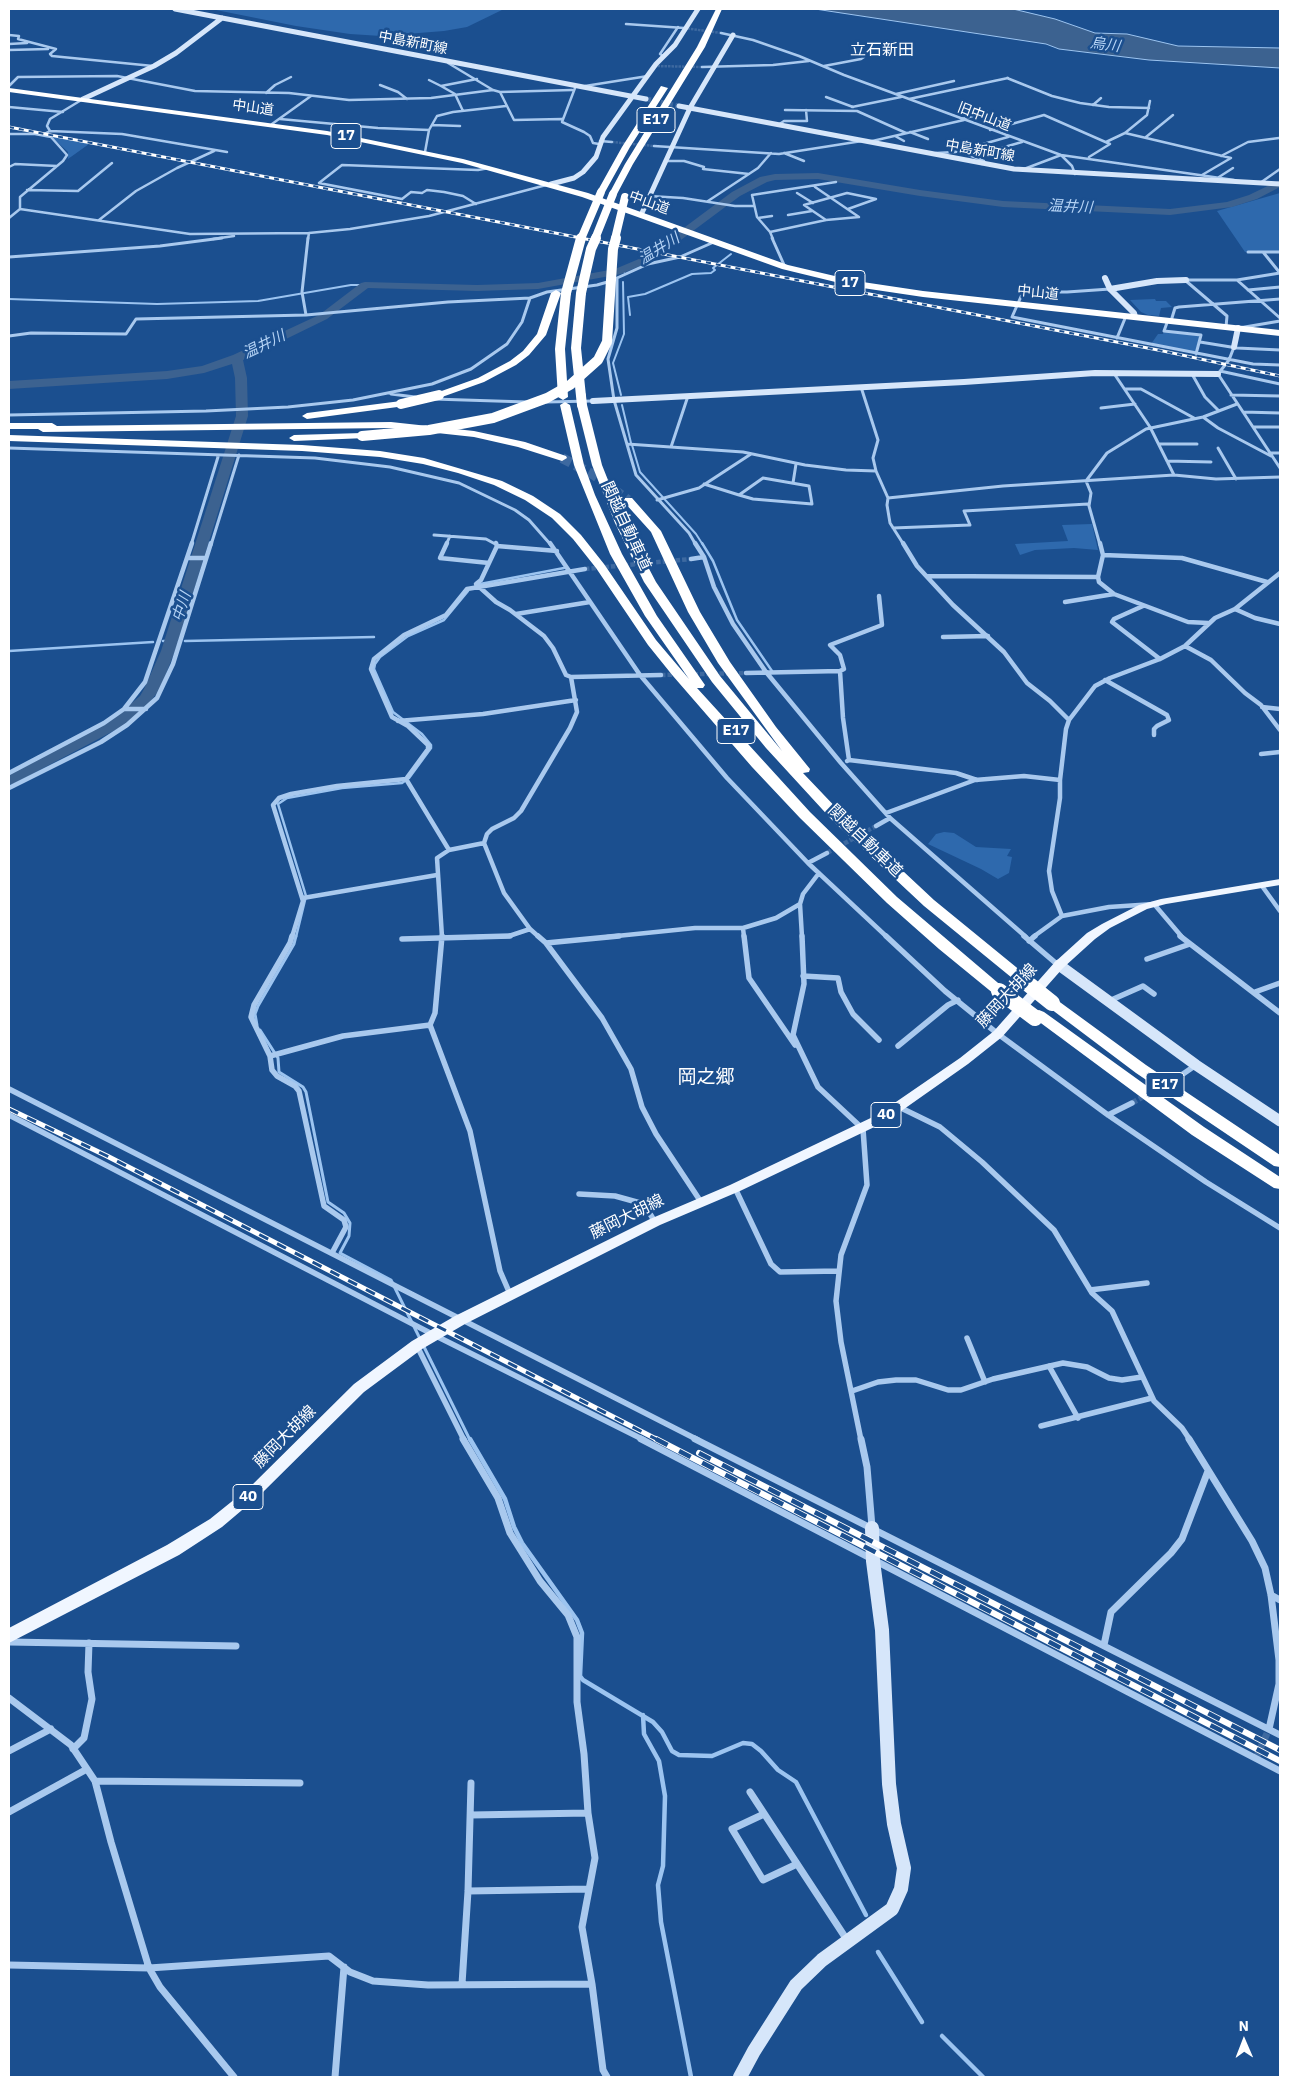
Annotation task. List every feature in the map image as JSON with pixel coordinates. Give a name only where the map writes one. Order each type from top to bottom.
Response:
[{"type":"highway","name":"関越自動車道","points":[[719,9],[701,47],[630,164],[614,194],[591,249],[581,293],[576,348],[597,465],[620,523],[650,582],[692,647],[742,712],[800,780],[873,852],[929,903],[1052,1003],[1142,1069],[1280,1162]]},
{"type":"highway","points":[[631,179],[644,151],[688,75],[701,47]]},
{"type":"highway","name":"関越自動車道","points":[[669,80],[601,192],[577,248],[561,293],[560,349],[564,401],[579,465],[613,547],[652,616],[696,681],[750,748],[820,824],[911,910],[1002,990]]},
{"type":"highway","name":"中山道","points":[[9,88],[272,124],[425,152],[550,184],[641,214],[785,267],[836,280],[888,290],[1280,333]]},
{"type":"highway","points":[[9,434],[253,438],[362,436],[430,430],[493,418],[547,398],[570,385],[591,368],[598,360],[607,342],[613,249],[626,193]]},
{"type":"highway","points":[[9,427],[153,424],[258,419],[332,413],[401,404],[439,395],[481,380],[513,363],[526,353],[541,335],[561,293]]},
{"type":"highway","points":[[9,427],[123,429],[336,424],[391,425],[482,435],[522,444],[562,458]]},
{"type":"highway","points":[[9,438],[302,448],[380,454],[424,461],[462,471],[498,483],[529,498],[556,516],[577,537],[600,566],[652,642],[677,673],[757,764],[805,815],[892,900],[944,946],[1002,990]]},
{"type":"highway","points":[[628,500],[656,531],[709,638],[772,730],[802,768],[929,903]]},
{"type":"highway","name":"E17","points":[[1002,990],[1037,1017],[1198,1130],[1280,1184]]},
{"type":"main road","name":"藤岡大胡線","points":[[9,1636],[173,1550],[216,1523],[256,1490],[359,1388],[417,1345],[510,1294],[655,1222],[735,1188],[863,1129],[899,1107],[964,1061],[998,1034],[1059,965],[1099,930],[1124,916],[1154,904],[1177,898],[1280,882]]},
{"type":"street","name":"中島新町線","points":[[176,9],[646,99]]},
{"type":"street","points":[[9,218],[20,209],[180,233],[309,233],[350,229],[429,216],[574,178],[583,172],[597,155],[600,143],[663,56],[676,45],[698,9]]},
{"type":"street","points":[[50,131],[48,130],[48,121],[83,99],[154,66],[176,53],[222,18]]},
{"type":"street","points":[[626,24],[684,28]]},
{"type":"street","points":[[663,56],[660,54],[678,27]]},
{"type":"street","name":"旧中山道","points":[[721,33],[752,40],[1008,137],[1061,155],[1244,182]]},
{"type":"street","points":[[9,35],[19,36],[18,39],[56,49]]},
{"type":"street","points":[[641,214],[690,108],[733,35]]},
{"type":"street","points":[[9,44],[29,42]]},
{"type":"street","points":[[56,49],[50,54],[154,66]]},
{"type":"street","points":[[9,50],[56,49]]},
{"type":"street","points":[[823,66],[861,59],[864,57],[862,52]]},
{"type":"street","points":[[702,67],[773,65],[810,61]]},
{"type":"street","points":[[450,62],[448,63],[493,90],[500,92],[572,90],[648,76]]},
{"type":"street","points":[[9,88],[18,77],[128,78],[195,91],[266,93],[349,100],[431,98],[493,90]]},
{"type":"street","points":[[266,93],[275,85],[291,77]]},
{"type":"street","points":[[909,100],[1011,77]]},
{"type":"street","points":[[1006,78],[1059,98],[1108,108],[1149,108]]},
{"type":"street","points":[[441,86],[477,79]]},
{"type":"street","points":[[429,80],[455,94],[463,111]]},
{"type":"street","points":[[895,94],[954,81]]},
{"type":"street","points":[[380,85],[398,92],[407,99]]},
{"type":"street","points":[[562,119],[572,90]]},
{"type":"street","points":[[500,92],[514,120],[562,119]]},
{"type":"street","points":[[272,124],[311,96]]},
{"type":"street","points":[[826,96],[908,133],[928,139]]},
{"type":"street","points":[[852,107],[902,97]]},
{"type":"street","points":[[1093,104],[1101,98]]},
{"type":"street","points":[[1106,142],[1125,132],[1148,115],[1150,101]]},
{"type":"street","points":[[425,152],[429,130],[437,116],[506,106]]},
{"type":"street","name":"中島新町線","points":[[679,106],[982,164],[1023,170],[1280,184]]},
{"type":"street","points":[[9,107],[63,112]]},
{"type":"street","points":[[785,110],[857,111]]},
{"type":"street","points":[[778,125],[784,121],[807,121],[806,110]]},
{"type":"street","points":[[654,146],[783,153],[895,136],[963,120],[987,112]]},
{"type":"street","points":[[990,130],[1044,115],[1110,144],[1088,158]]},
{"type":"street","points":[[1146,138],[1173,115]]},
{"type":"street","points":[[280,118],[378,128],[429,130]]},
{"type":"street","points":[[562,119],[565,124],[590,136],[592,143],[612,142]]},
{"type":"street","points":[[432,125],[460,126]]},
{"type":"street","points":[[42,135],[50,131],[122,134],[227,152]]},
{"type":"street","points":[[1125,132],[1231,158],[1202,175]]},
{"type":"street","points":[[9,134],[42,135],[51,138],[67,155],[57,166],[20,197],[20,209]]},
{"type":"street","points":[[895,136],[904,141]]},
{"type":"street","points":[[931,154],[958,151],[1008,137]]},
{"type":"street","points":[[1221,156],[1248,142],[1279,138]]},
{"type":"street","points":[[973,156],[1023,142]]},
{"type":"street","points":[[946,146],[984,161],[982,164]]},
{"type":"street","points":[[99,220],[136,192],[177,168],[215,151]]},
{"type":"street","points":[[709,202],[758,168],[771,153]]},
{"type":"street","points":[[783,153],[804,161]]},
{"type":"street","points":[[1023,170],[1061,155],[1072,166],[1075,174]]},
{"type":"street","points":[[666,160],[684,161],[704,167],[703,169],[749,174]]},
{"type":"street","points":[[27,190],[78,191],[112,163]]},
{"type":"street","points":[[9,167],[15,164],[57,166]]},
{"type":"street","points":[[476,204],[462,196],[444,192],[427,190],[411,192],[402,200],[319,183],[342,165],[478,170],[490,168]]},
{"type":"street","points":[[1219,177],[1233,168]]},
{"type":"street","points":[[1262,184],[1280,169]]},
{"type":"street","points":[[785,267],[770,232],[758,218],[752,195],[816,187],[836,182]]},
{"type":"street","points":[[770,232],[826,220],[859,217],[816,187]]},
{"type":"street","points":[[798,193],[812,203]]},
{"type":"street","points":[[826,220],[804,205],[847,193],[876,199],[848,209]]},
{"type":"street","points":[[650,196],[683,198],[729,206],[754,206]]},
{"type":"street","points":[[788,215],[812,211]]},
{"type":"street","points":[[758,218],[772,216]]},
{"type":"street","points":[[306,315],[302,292],[309,233]]},
{"type":"street","points":[[9,257],[160,246],[229,238],[235,234]]},
{"type":"street","points":[[9,336],[31,333],[126,334],[136,319],[306,315],[448,302],[530,298],[547,292],[606,284],[648,264],[680,257],[714,242]]},
{"type":"street","points":[[1248,252],[1280,252]]},
{"type":"street","points":[[1263,252],[1280,273],[1237,280],[1158,281],[1110,289],[1068,292],[1023,292],[1012,317],[1229,360],[1258,365],[1280,365]]},
{"type":"street","points":[[618,278],[617,328],[608,359],[608,368],[614,400],[636,475],[662,498],[689,533],[704,557],[714,586],[733,624],[766,672],[841,763],[890,818],[1029,941],[1108,1002],[1196,1065],[1280,1121]]},
{"type":"street","points":[[1105,278],[1110,289],[1131,316],[1117,338]]},
{"type":"street","points":[[1186,280],[1227,316],[1226,327]]},
{"type":"street","points":[[1237,280],[1280,320]]},
{"type":"street","points":[[1248,290],[1280,287]]},
{"type":"street","points":[[9,415],[235,410],[352,400],[388,394],[432,384],[470,369],[492,356],[515,334],[522,322],[530,298]]},
{"type":"street","points":[[1196,354],[1202,336],[1164,331],[1176,307],[1280,299]]},
{"type":"street","points":[[1219,373],[1229,360],[1238,328],[1280,320]]},
{"type":"street","points":[[1200,342],[1234,347],[1280,350]]},
{"type":"street","points":[[388,394],[447,400],[515,402],[585,401],[861,388],[1113,372],[1219,373],[1280,384]]},
{"type":"street","points":[[1113,372],[1150,427],[1174,475]]},
{"type":"street","points":[[1219,373],[1231,395],[1280,468]]},
{"type":"street","points":[[1192,374],[1205,397],[1219,411]]},
{"type":"street","points":[[861,388],[878,440],[873,455],[876,470],[888,498],[887,504],[893,528],[917,566],[953,606],[989,636],[1004,652],[1027,683],[1050,701],[1069,720]]},
{"type":"street","points":[[1125,389],[1141,389],[1194,419]]},
{"type":"street","points":[[1231,395],[1280,396]]},
{"type":"street","points":[[672,447],[688,396]]},
{"type":"street","points":[[1101,408],[1135,404]]},
{"type":"street","points":[[1086,481],[1107,453],[1150,427],[1203,417],[1237,404]]},
{"type":"street","points":[[1243,412],[1280,413]]},
{"type":"street","points":[[1203,417],[1218,428],[1271,454],[1280,453]]},
{"type":"street","points":[[1254,427],[1280,427]]},
{"type":"street","points":[[627,444],[751,454],[796,464],[846,470],[876,470]]},
{"type":"street","points":[[1159,444],[1197,444]]},
{"type":"street","points":[[9,448],[315,458],[372,464],[426,474],[459,484],[515,510],[529,520],[571,570],[590,602],[640,675],[727,778],[808,863],[998,1034],[1108,1115],[1206,1182],[1280,1228]]},
{"type":"street","points":[[1218,448],[1236,479]]},
{"type":"street","points":[[662,498],[692,491],[751,454]]},
{"type":"street","points":[[9,773],[104,723],[126,709],[140,691],[150,672],[189,558],[219,455]]},
{"type":"street","points":[[9,788],[101,742],[157,698],[168,678],[237,455]]},
{"type":"street","points":[[1167,461],[1211,462]]},
{"type":"street","points":[[793,483],[796,464]]},
{"type":"street","points":[[888,498],[1003,486],[1174,475],[1236,479],[1280,478]]},
{"type":"street","points":[[704,484],[739,495],[767,501],[812,504],[809,486],[793,483],[760,479],[739,495]]},
{"type":"street","points":[[1086,481],[1090,493],[1088,504],[1103,555],[1098,577],[1099,582],[1114,594],[1144,606],[1188,622],[1208,623]]},
{"type":"street","points":[[893,528],[970,525],[964,511],[1038,505],[1088,504]]},
{"type":"street","points":[[434,535],[491,540],[497,546],[557,552]]},
{"type":"street","points":[[450,536],[440,558],[488,563]]},
{"type":"street","points":[[477,586],[476,584],[481,580],[497,546]]},
{"type":"street","points":[[1103,555],[1182,558],[1267,582]]},
{"type":"street","points":[[691,559],[704,557]]},
{"type":"street","points":[[189,558],[205,558]]},
{"type":"street","points":[[332,1252],[341,1240],[346,1227],[344,1220],[324,1206],[299,1091],[295,1086],[277,1076],[272,1070],[270,1056],[252,1023],[252,1010],[290,943],[303,898],[273,804],[291,794],[337,786],[406,779],[428,749],[428,746],[408,726],[392,717],[371,669],[374,659],[404,635],[446,615],[463,592],[477,586],[585,569]]},
{"type":"street","points":[[1062,916],[1052,890],[1049,871],[1060,798],[1060,780],[1066,729],[1069,720],[1095,686],[1105,680],[1160,659],[1185,646],[1208,623],[1236,609],[1280,573]]},
{"type":"street","points":[[927,576],[1098,577]]},
{"type":"street","points":[[477,586],[544,636],[553,648],[566,676],[660,675]]},
{"type":"street","points":[[1065,602],[1114,594]]},
{"type":"street","points":[[746,673],[840,671],[844,669],[840,655],[830,645],[882,625],[879,596]]},
{"type":"street","points":[[516,614],[590,602]]},
{"type":"street","points":[[1144,606],[1114,619],[1112,622],[1160,659]]},
{"type":"street","points":[[1236,609],[1255,618],[1280,624]]},
{"type":"street","points":[[943,637],[989,636]]},
{"type":"street","points":[[1185,646],[1210,660],[1262,707],[1280,730]]},
{"type":"street","points":[[840,671],[843,718],[849,760]]},
{"type":"street","points":[[571,677],[577,712],[570,728],[520,811],[514,818],[492,829],[487,834],[484,843],[504,893],[530,929],[546,943],[602,1018],[631,1069],[642,1107],[656,1134],[702,1202]]},
{"type":"street","points":[[1105,680],[1167,715],[1169,720],[1156,726],[1154,735]]},
{"type":"street","points":[[398,721],[530,709],[576,700]]},
{"type":"street","points":[[1262,707],[1280,709]]},
{"type":"street","points":[[126,709],[144,709]]},
{"type":"street","points":[[1261,754],[1280,752]]},
{"type":"street","points":[[841,763],[849,760],[956,773],[977,780]]},
{"type":"street","points":[[886,813],[977,780],[1024,776],[1060,780]]},
{"type":"street","points":[[406,779],[449,850]]},
{"type":"street","points":[[876,826],[890,818]]},
{"type":"street","points":[[484,843],[449,850],[437,858],[442,938],[435,1013],[430,1025],[470,1131],[500,1271],[510,1294]]},
{"type":"street","points":[[808,863],[827,853]]},
{"type":"street","points":[[740,2077],[754,2051],[796,1985],[822,1960],[892,1910],[901,1889],[904,1868],[894,1824],[889,1784],[882,1630],[873,1561],[867,1467],[841,1342],[836,1301],[839,1271],[847,1235],[868,1185],[863,1129],[818,1086],[797,1047],[793,1035],[804,984],[800,904],[803,894],[819,873]]},
{"type":"street","points":[[303,898],[437,875]]},
{"type":"street","points":[[1262,886],[1280,911]]},
{"type":"street","points":[[546,943],[685,929],[744,928],[776,918],[800,904]]},
{"type":"street","points":[[1029,941],[1042,929],[1062,916],[1109,907],[1154,904],[1173,928],[1190,944],[1280,1013]]},
{"type":"street","points":[[744,928],[750,978],[782,1030],[797,1047]]},
{"type":"street","points":[[402,939],[509,936],[530,929]]},
{"type":"street","points":[[1147,959],[1190,944]]},
{"type":"street","points":[[804,976],[838,978],[841,992],[853,1014],[879,1040]]},
{"type":"street","points":[[1255,992],[1280,983]]},
{"type":"street","points":[[1108,1002],[1143,986],[1154,994]]},
{"type":"street","points":[[898,1046],[948,1005],[958,1000]]},
{"type":"street","points":[[270,1056],[342,1036],[430,1025]]},
{"type":"street","points":[[1182,1074],[1196,1065]]},
{"type":"street","points":[[9,1089],[332,1252],[460,1320],[1280,1734]]},
{"type":"street","points":[[1108,1115],[1132,1103]]},
{"type":"street","points":[[899,1107],[940,1127],[1032,1207],[1054,1230],[1090,1290],[1112,1311],[1152,1398],[1182,1428],[1252,1541],[1265,1568],[1271,1595],[1279,1660],[1279,1684],[1269,1729]]},
{"type":"street","points":[[9,1115],[434,1335],[635,1436],[1280,1771]]},
{"type":"street","points":[[735,1188],[771,1264],[780,1272],[839,1271]]},
{"type":"street","points":[[579,1194],[615,1196],[644,1204],[655,1222]]},
{"type":"street","points":[[1274,1224],[1280,1220]]},
{"type":"street","points":[[1090,1290],[1147,1283]]},
{"type":"street","points":[[967,1338],[985,1382]]},
{"type":"street","points":[[417,1345],[461,1435],[498,1498],[510,1533],[540,1581],[572,1622],[577,1637],[576,1681],[588,1813],[595,1858],[582,1926],[592,1984],[603,2070],[607,2077]]},
{"type":"street","points":[[852,1391],[878,1382],[896,1380],[916,1380],[948,1390],[961,1390],[985,1382],[1062,1363],[1076,1364],[1109,1378],[1122,1380],[1142,1377]]},
{"type":"street","points":[[1049,1366],[1078,1418]]},
{"type":"street","points":[[1042,1426],[1152,1398]]},
{"type":"street","points":[[1104,1645],[1111,1612],[1171,1553],[1182,1539],[1208,1471]]},
{"type":"street","points":[[1271,1595],[1280,1600]]},
{"type":"street","points":[[9,1642],[236,1646]]},
{"type":"street","points":[[73,1749],[84,1738],[92,1699],[88,1672],[89,1643]]},
{"type":"street","points":[[9,1698],[51,1729],[73,1749],[87,1769],[94,1781],[110,1842],[149,1968],[160,1988],[234,2077]]},
{"type":"street","points":[[9,1751],[51,1729]]},
{"type":"street","points":[[9,1812],[87,1769]]},
{"type":"street","points":[[94,1781],[300,1783]]},
{"type":"street","points":[[462,1984],[468,1891],[471,1783]]},
{"type":"street","points":[[750,1792],[847,1942]]},
{"type":"street","points":[[471,1814],[588,1813]]},
{"type":"street","points":[[764,1814],[732,1829],[763,1880],[797,1864]]},
{"type":"street","points":[[468,1891],[588,1889]]},
{"type":"street","points":[[9,1965],[149,1968],[329,1956],[350,1972],[373,1981],[428,1985],[592,1984]]},
{"type":"street","points":[[335,2077],[344,1967]]},
{"type":"shaded area","points":[[211,9],[504,9],[467,27],[444,31],[381,36],[350,34],[296,26]]},
{"type":"shaded area","points":[[52,137],[89,144],[68,159],[68,152]]},
{"type":"shaded area","points":[[1280,193],[1280,251],[1245,252],[1217,211]]},
{"type":"shaded area","points":[[1155,299],[1156,301],[1166,301],[1172,307],[1161,308],[1159,316],[1148,315],[1141,312],[1130,300]]},
{"type":"shaded area","points":[[1164,331],[1200,336],[1195,353],[1151,344],[1158,334],[1163,334]]},
{"type":"shaded area","points":[[1092,524],[1098,550],[1074,548],[1035,550],[1020,555],[1015,544],[1068,541],[1062,525]]},
{"type":"shaded area","points":[[944,832],[954,833],[976,847],[1011,849],[1007,856],[1012,857],[1009,873],[998,879],[928,844],[936,834]]},
{"type":"water","name":"烏川","points":[[815,9],[1013,9],[1055,19],[1095,33],[1127,34],[1178,46],[1280,48],[1280,68],[1149,60],[1059,49],[1046,44]]},
{"type":"waterway","name":"温井川","points":[[237,358],[323,317],[365,285],[477,288],[538,286],[617,272],[650,258],[736,194],[764,179],[775,177],[818,176],[920,193],[1003,204],[1170,212],[1228,205],[1253,197],[1280,183]]},
{"type":"waterway","points":[[630,315],[628,297],[645,294],[692,274],[711,273],[715,270],[713,268],[731,254]]},
{"type":"waterway","points":[[621,395],[613,363],[624,334],[623,282]]},
{"type":"waterway","points":[[9,299],[157,304],[258,301],[351,285],[365,285]]},
{"type":"waterway","name":"温井川","points":[[9,385],[167,375],[204,369],[237,358]]},
{"type":"waterway","name":"中川","points":[[9,780],[117,723],[145,699],[152,689],[168,651],[242,416],[241,378],[237,358]]},
{"type":"waterway","points":[[622,405],[631,443]]},
{"type":"waterway","points":[[632,445],[640,472],[696,534],[703,545]]},
{"type":"waterway","points":[[702,543],[713,561],[737,620],[772,671]]},
{"type":"waterway","points":[[480,584],[564,568]]},
{"type":"waterway","points":[[296,937],[306,896],[278,804],[287,798],[342,788],[402,783],[409,778],[431,748],[431,745],[422,734],[393,712],[374,669],[375,664],[380,657],[408,636],[444,620],[468,591]]},
{"type":"waterway","points":[[185,641],[374,637]]},
{"type":"waterway","name":"中川","points":[[163,641],[177,641]]},
{"type":"waterway","points":[[9,651],[153,642]]},
{"type":"waterway","points":[[257,1025],[255,1014],[258,1006],[294,944],[296,936]]},
{"type":"waterway","points":[[260,1030],[278,1058],[279,1072],[303,1087],[306,1092],[328,1202],[344,1213],[350,1223],[349,1236],[340,1253],[391,1280],[470,1440]]},
{"type":"waterway","points":[[470,1439],[505,1499],[514,1527],[522,1543],[577,1620],[582,1633],[580,1676],[583,1680],[643,1716]]},
{"type":"waterway","points":[[643,1716],[653,1722],[662,1732],[672,1751],[679,1755],[712,1756],[743,1743],[752,1744],[778,1770],[796,1782],[866,1915]]},
{"type":"waterway","points":[[643,1716],[644,1734],[659,1761],[665,1796],[663,1866],[658,1885],[661,1922],[691,2077]]},
{"type":"waterway","points":[[878,1952],[922,2022]]},
{"type":"waterway","points":[[942,2036],[983,2077]]},
{"type":"tunnel","points":[[684,28],[721,33]]},
{"type":"tunnel","points":[[654,66],[702,67]]},
{"type":"tunnel","points":[[646,99],[679,106]]},
{"type":"tunnel","points":[[612,142],[654,146]]},
{"type":"tunnel","points":[[562,458],[594,475],[628,500]]},
{"type":"tunnel","points":[[585,569],[691,559]]},
{"type":"tunnel","points":[[661,675],[746,673]]},
{"type":"tunnel","points":[[827,853],[876,826]]},
{"type":"tunnel","points":[[1132,1103],[1183,1074]]},
{"type":"tunnel","points":[[1256,1758],[1269,1729]]},
{"type":"railway","points":[[9,127],[1163,351],[1280,376]]},
{"type":"railway","points":[[9,1109],[107,1156],[658,1440]]},
{"type":"railway","points":[[656,1439],[1280,1761]]},
{"type":"railway","points":[[699,1453],[1280,1750]]},
{"type":"district","name":"立石新田","points":[[882,50]]},
{"type":"district","name":"岡之郷","points":[[706,1078]]}]
